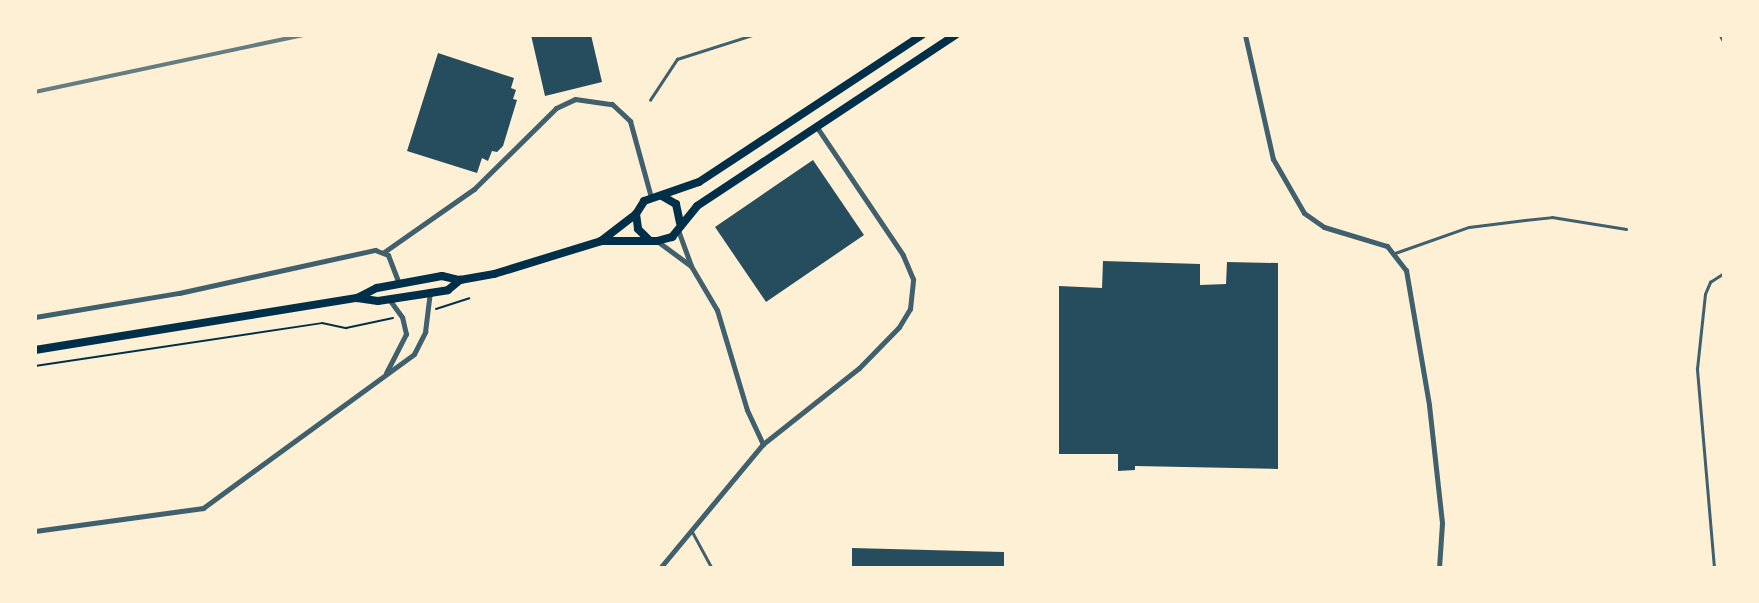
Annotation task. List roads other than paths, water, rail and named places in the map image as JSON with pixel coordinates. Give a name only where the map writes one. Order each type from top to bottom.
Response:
[{"type":"main road","points":[[601,241],[636,214],[651,197],[662,196],[699,183],[922,35]]},
{"type":"main road","points":[[35,350],[357,298],[399,283],[442,276],[460,280],[536,263],[601,241],[672,237],[697,206],[955,35]]},
{"type":"main road","points":[[662,196],[676,204],[679,226]]},
{"type":"main road","points":[[636,214],[638,229],[653,240]]},
{"type":"main road","points":[[357,298],[388,299],[448,290],[460,280]]},
{"type":"street","points":[[1245,35],[1269,148],[1304,213],[1324,227],[1374,241],[1395,253],[1406,270],[1429,405],[1442,523],[1439,568]]},
{"type":"street","points":[[1721,35],[1724,41]]},
{"type":"street","points":[[35,317],[178,293],[356,253],[384,252],[474,189],[556,108],[575,99],[612,104],[630,121],[651,197]]},
{"type":"street","points":[[660,568],[763,443],[859,368],[899,327],[912,300],[912,279],[904,255],[816,126]]},
{"type":"street","points":[[679,226],[691,266],[717,310],[747,410],[763,443]]},
{"type":"street","points":[[653,240],[691,266]]},
{"type":"street","points":[[384,252],[399,283]]},
{"type":"street","points":[[35,531],[203,508],[414,354],[423,338],[430,293]]},
{"type":"street","points":[[384,376],[406,334],[402,317],[388,299]]},
{"type":"lane","points":[[650,100],[677,59],[752,35]]},
{"type":"lane","points":[[1395,253],[1469,227],[1552,217],[1626,229]]},
{"type":"lane","points":[[1714,568],[1697,369],[1705,294],[1710,282],[1724,273]]},
{"type":"lane","points":[[692,531],[712,568]]},
{"type":"railway","points":[[35,92],[303,35]]}]
